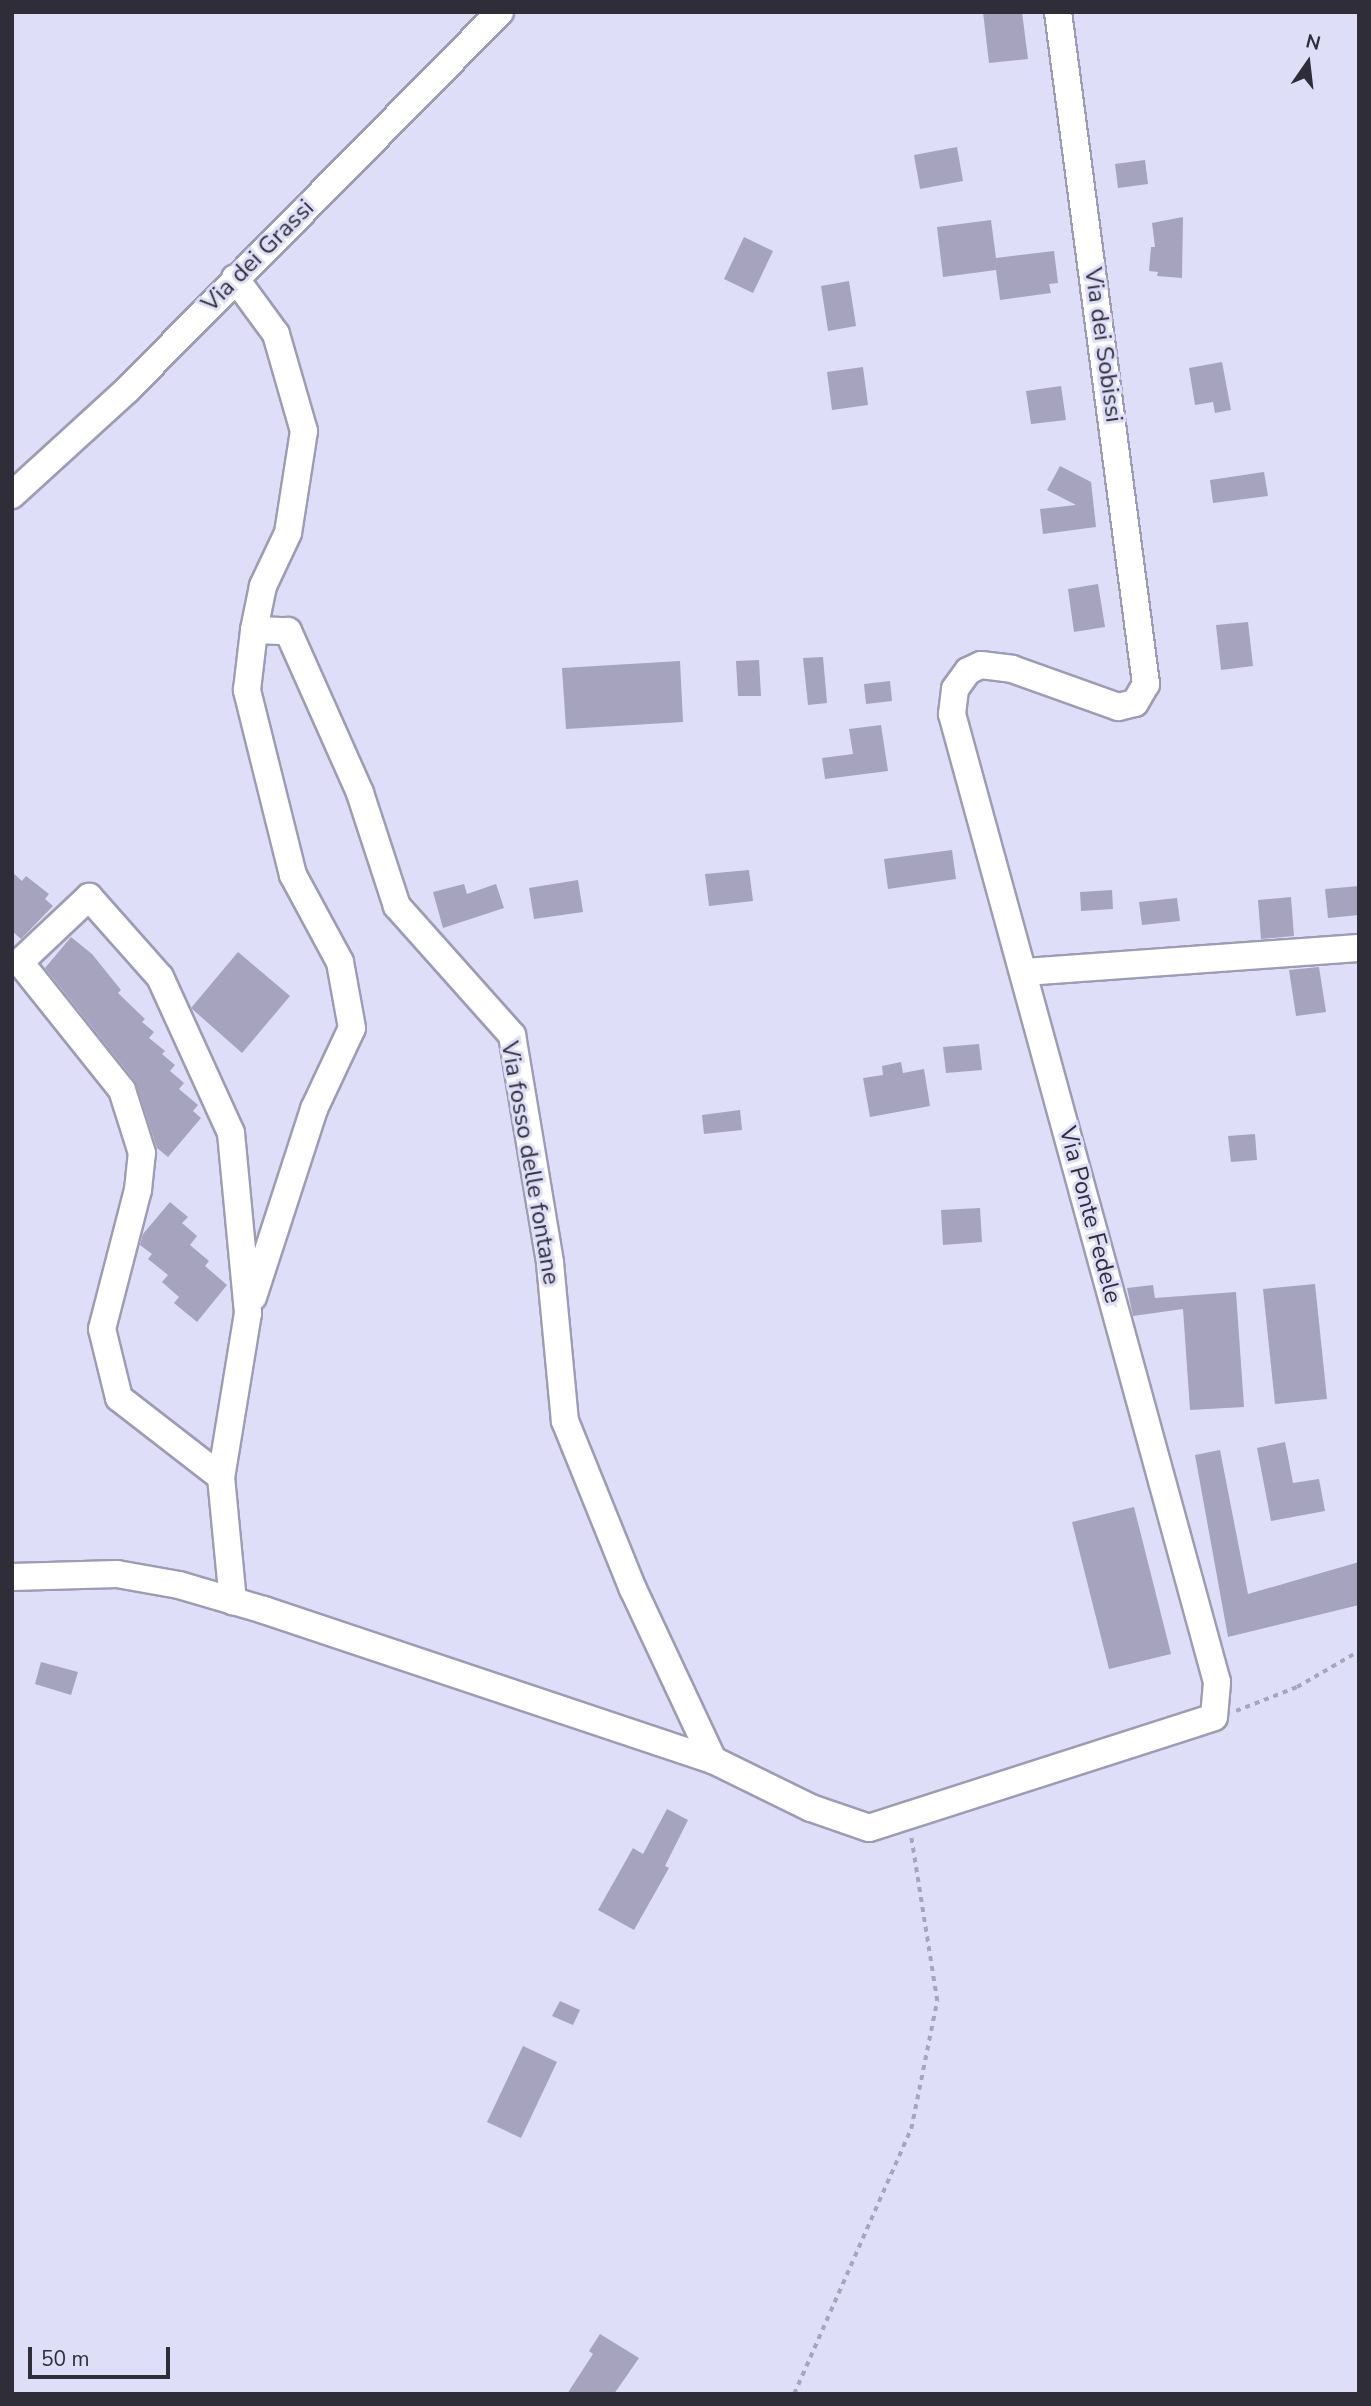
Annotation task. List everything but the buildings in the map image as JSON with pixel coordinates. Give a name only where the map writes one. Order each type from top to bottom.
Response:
[{"type":"street","name":"Via dei Grassi","points":[[12,495],[127,390],[500,12]]},
{"type":"street","name":"Via dei Sobissi","points":[[952,714],[955,689],[968,671],[981,665],[1012,668],[1118,707],[1140,698],[1146,677],[1058,12]]},
{"type":"street","points":[[233,1601],[221,1477],[248,1312],[314,1110],[352,1028],[341,962],[293,876],[247,690],[254,630],[263,586],[288,533],[304,431],[276,334],[235,278]]},
{"type":"street","name":"Via fosso delle fontane","points":[[254,630],[288,631],[360,793],[397,906],[512,1035],[550,1263],[565,1421],[632,1589],[713,1760]]},
{"type":"street","name":"Via Ponte Fedele","points":[[952,714],[1217,1682],[1214,1717]]},
{"type":"street","points":[[221,1477],[119,1398],[102,1329],[138,1190],[142,1153],[122,1090],[20,962],[89,897],[159,977],[231,1133],[248,1312]]},
{"type":"street","points":[[1024,972],[1359,948]]},
{"type":"street","points":[[12,1577],[117,1574],[233,1601],[713,1760],[855,1826],[869,1828],[908,1818],[1214,1717]]},
{"type":"path","points":[[1214,1717],[1256,1706],[1359,1651]]},
{"type":"path","points":[[794,2394],[911,2129],[937,2001],[908,1818]]}]
